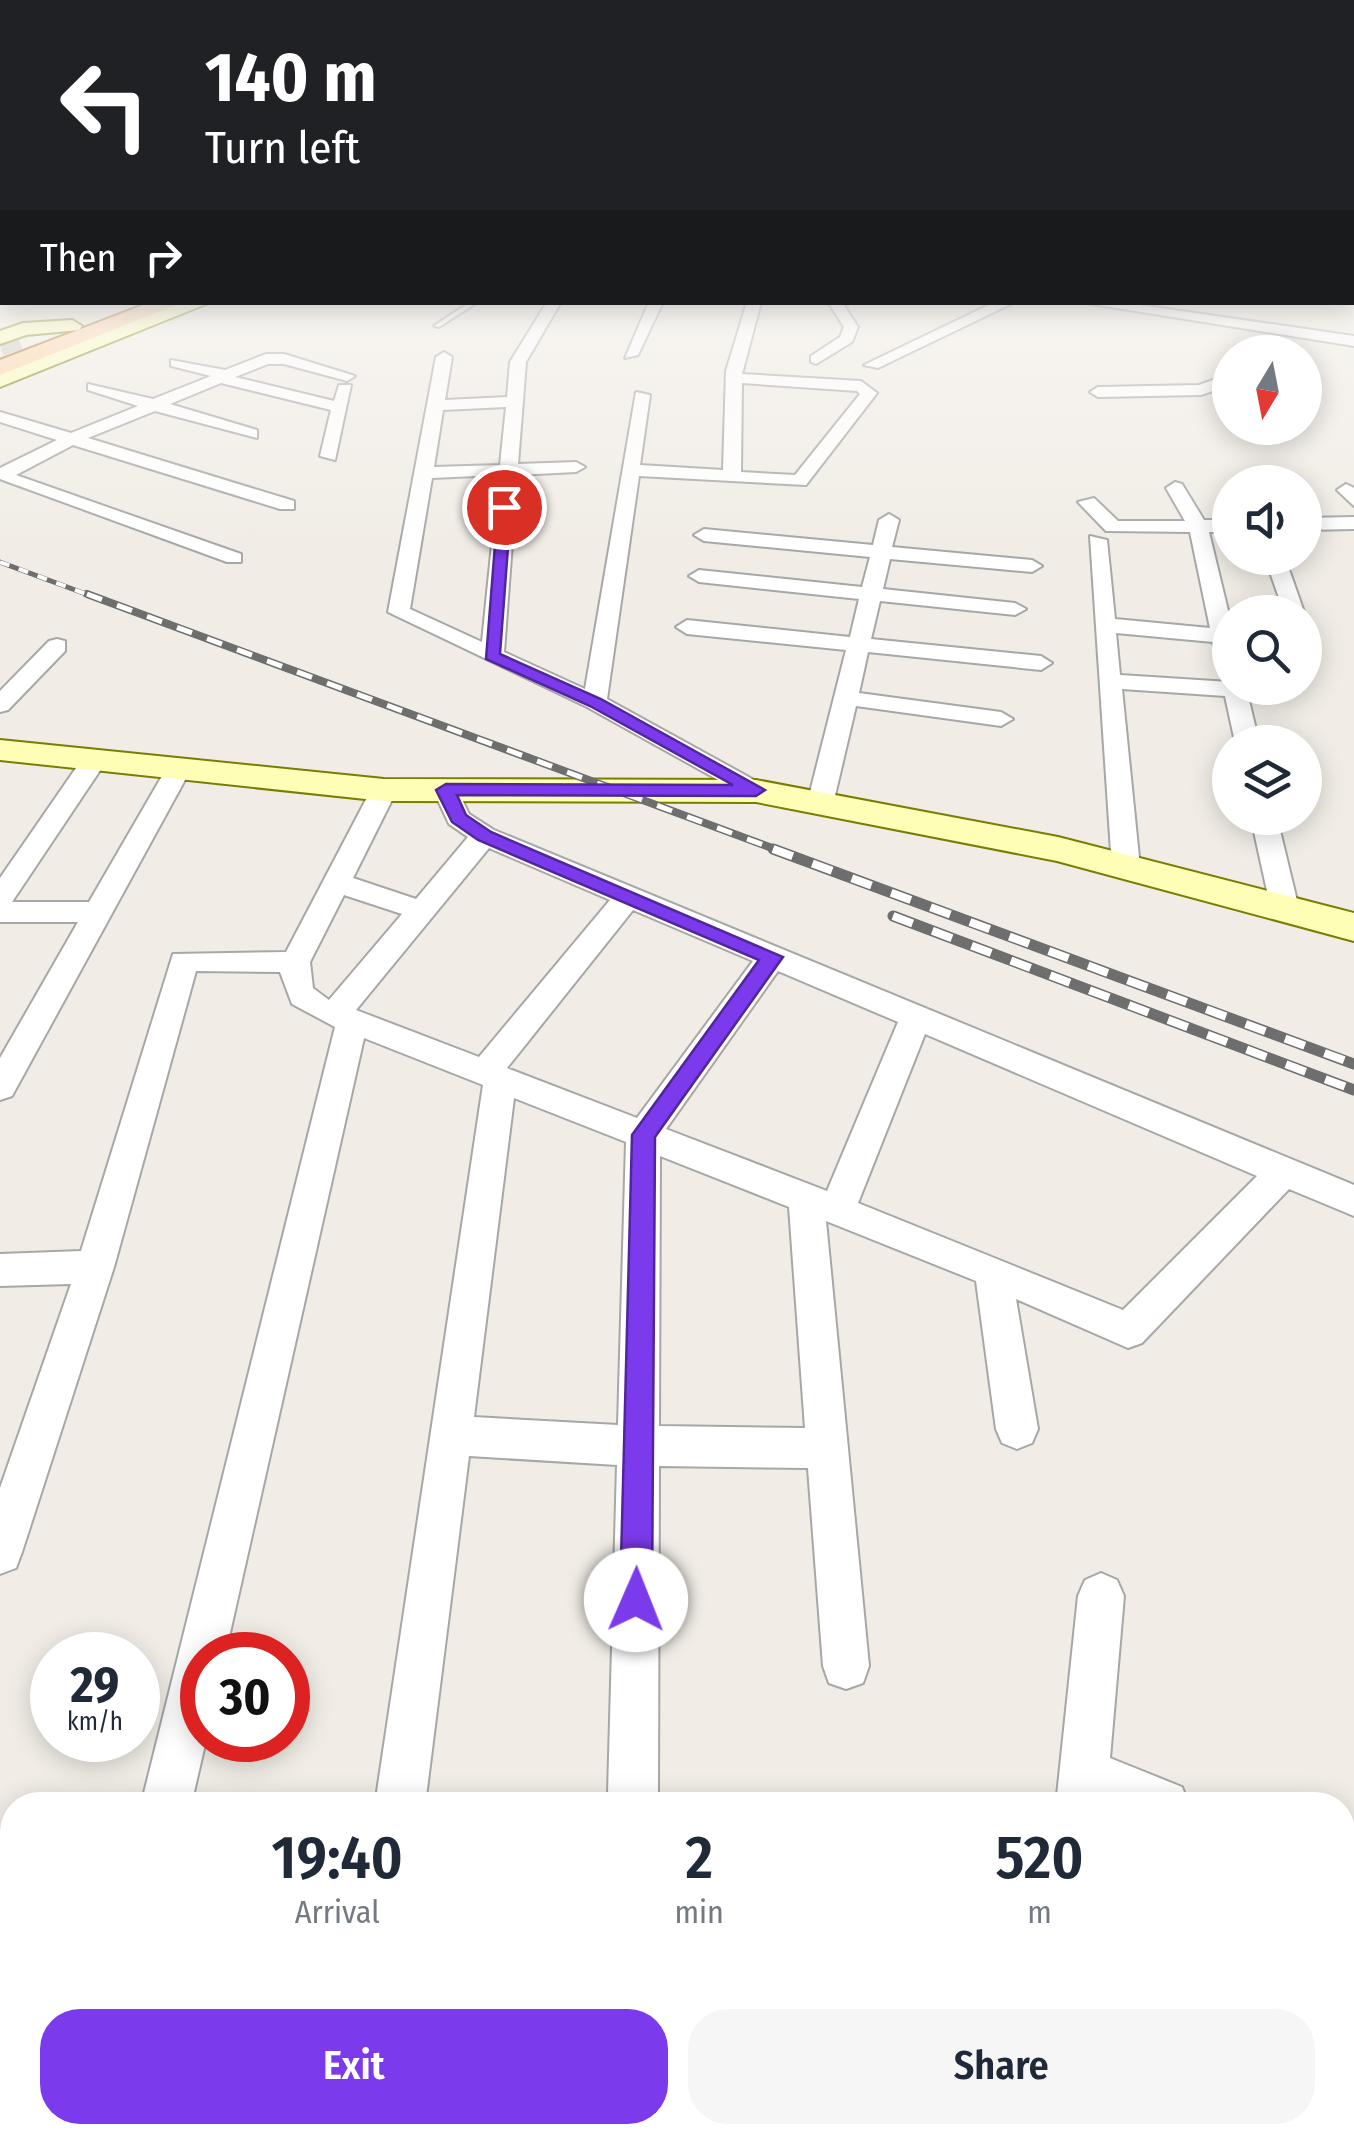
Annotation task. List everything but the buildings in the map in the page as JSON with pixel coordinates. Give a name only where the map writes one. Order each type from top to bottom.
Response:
[{"type":"main road","points":[[0,356],[34,344]]},
{"type":"main road","points":[[0,368],[63,344]]},
{"type":"street","points":[[0,356],[24,344]]},
{"type":"street","points":[[0,380],[93,344]]},
{"type":"street","points":[[492,656],[513,402],[518,362],[529,344]]},
{"type":"street","points":[[630,355],[635,344]]},
{"type":"street","points":[[732,476],[734,378],[743,344]]},
{"type":"street","points":[[816,359],[839,344]]},
{"type":"street","points":[[872,364],[916,344]]},
{"type":"street","points":[[444,357],[397,606],[406,618],[596,702],[756,790]]},
{"type":"street","points":[[234,558],[6,476],[18,462],[272,358],[310,366],[349,368],[329,456]]},
{"type":"street","points":[[177,363],[340,407]]},
{"type":"street","points":[[260,388],[310,366]]},
{"type":"street","points":[[634,470],[804,479],[869,393],[861,386],[734,378]]},
{"type":"street","points":[[1098,392],[1201,390],[1212,386]]},
{"type":"street","points":[[94,387],[252,434]]},
{"type":"street","points":[[596,702],[634,470],[642,395]]},
{"type":"street","points":[[436,404],[513,402]]},
{"type":"street","points":[[0,418],[287,505]]},
{"type":"street","points":[[424,473],[576,467]]},
{"type":"street","points":[[1175,488],[1198,526],[1214,595]]},
{"type":"street","points":[[1087,502],[1109,526],[1212,526]]},
{"type":"street","points":[[820,804],[889,520]]},
{"type":"street","points":[[1322,524],[1354,524]]},
{"type":"street","points":[[704,535],[1032,566]]},
{"type":"street","points":[[1097,540],[1126,867]]},
{"type":"street","points":[[699,576],[1014,609]]},
{"type":"street","points":[[1104,625],[1212,635]]},
{"type":"street","points":[[687,627],[1040,662]]},
{"type":"street","points":[[0,705],[57,646]]},
{"type":"street","points":[[1109,681],[1212,682]]},
{"type":"street","points":[[846,698],[1001,719]]},
{"type":"street","points":[[0,750],[384,790],[756,790],[1058,849],[1354,927]]},
{"type":"street","points":[[0,899],[94,760]]},
{"type":"street","points":[[0,1086],[94,912],[178,769]]},
{"type":"street","points":[[384,790],[295,962],[293,986],[299,996],[343,1018],[992,1271],[1128,1330],[1283,1172]]},
{"type":"street","points":[[446,790],[458,818],[484,836],[1354,1201]]},
{"type":"street","points":[[1268,835],[1285,909]]},
{"type":"street","points":[[169,1792],[343,1018],[422,911],[484,836]]},
{"type":"street","points":[[336,882],[422,911]]},
{"type":"street","points":[[402,1792],[451,1434],[492,1076],[629,896]]},
{"type":"street","points":[[0,912],[94,912]]},
{"type":"street","points":[[633,1792],[644,1135],[772,957]]},
{"type":"street","points":[[3,1533],[95,1267],[184,961],[295,962]]},
{"type":"street","points":[[846,1666],[827,1448],[821,1204],[916,1018]]},
{"type":"street","points":[[0,1270],[95,1267]]},
{"type":"street","points":[[992,1271],[1017,1429]]},
{"type":"street","points":[[451,1434],[638,1446],[827,1448]]},
{"type":"street","points":[[1082,1789],[1101,1596]]},
{"type":"tunnel","points":[[0,346],[6,344]]},
{"type":"railway","points":[[0,562],[94,597]]},
{"type":"railway","points":[[87,594],[780,851]]},
{"type":"railway","points":[[773,849],[1354,1064]]},
{"type":"railway","points":[[893,916],[1354,1090]]},
{"type":"route","points":[[504,507],[492,656],[596,702],[756,790],[446,790],[458,818],[468,828],[772,957],[644,1135],[636,1600]]}]
